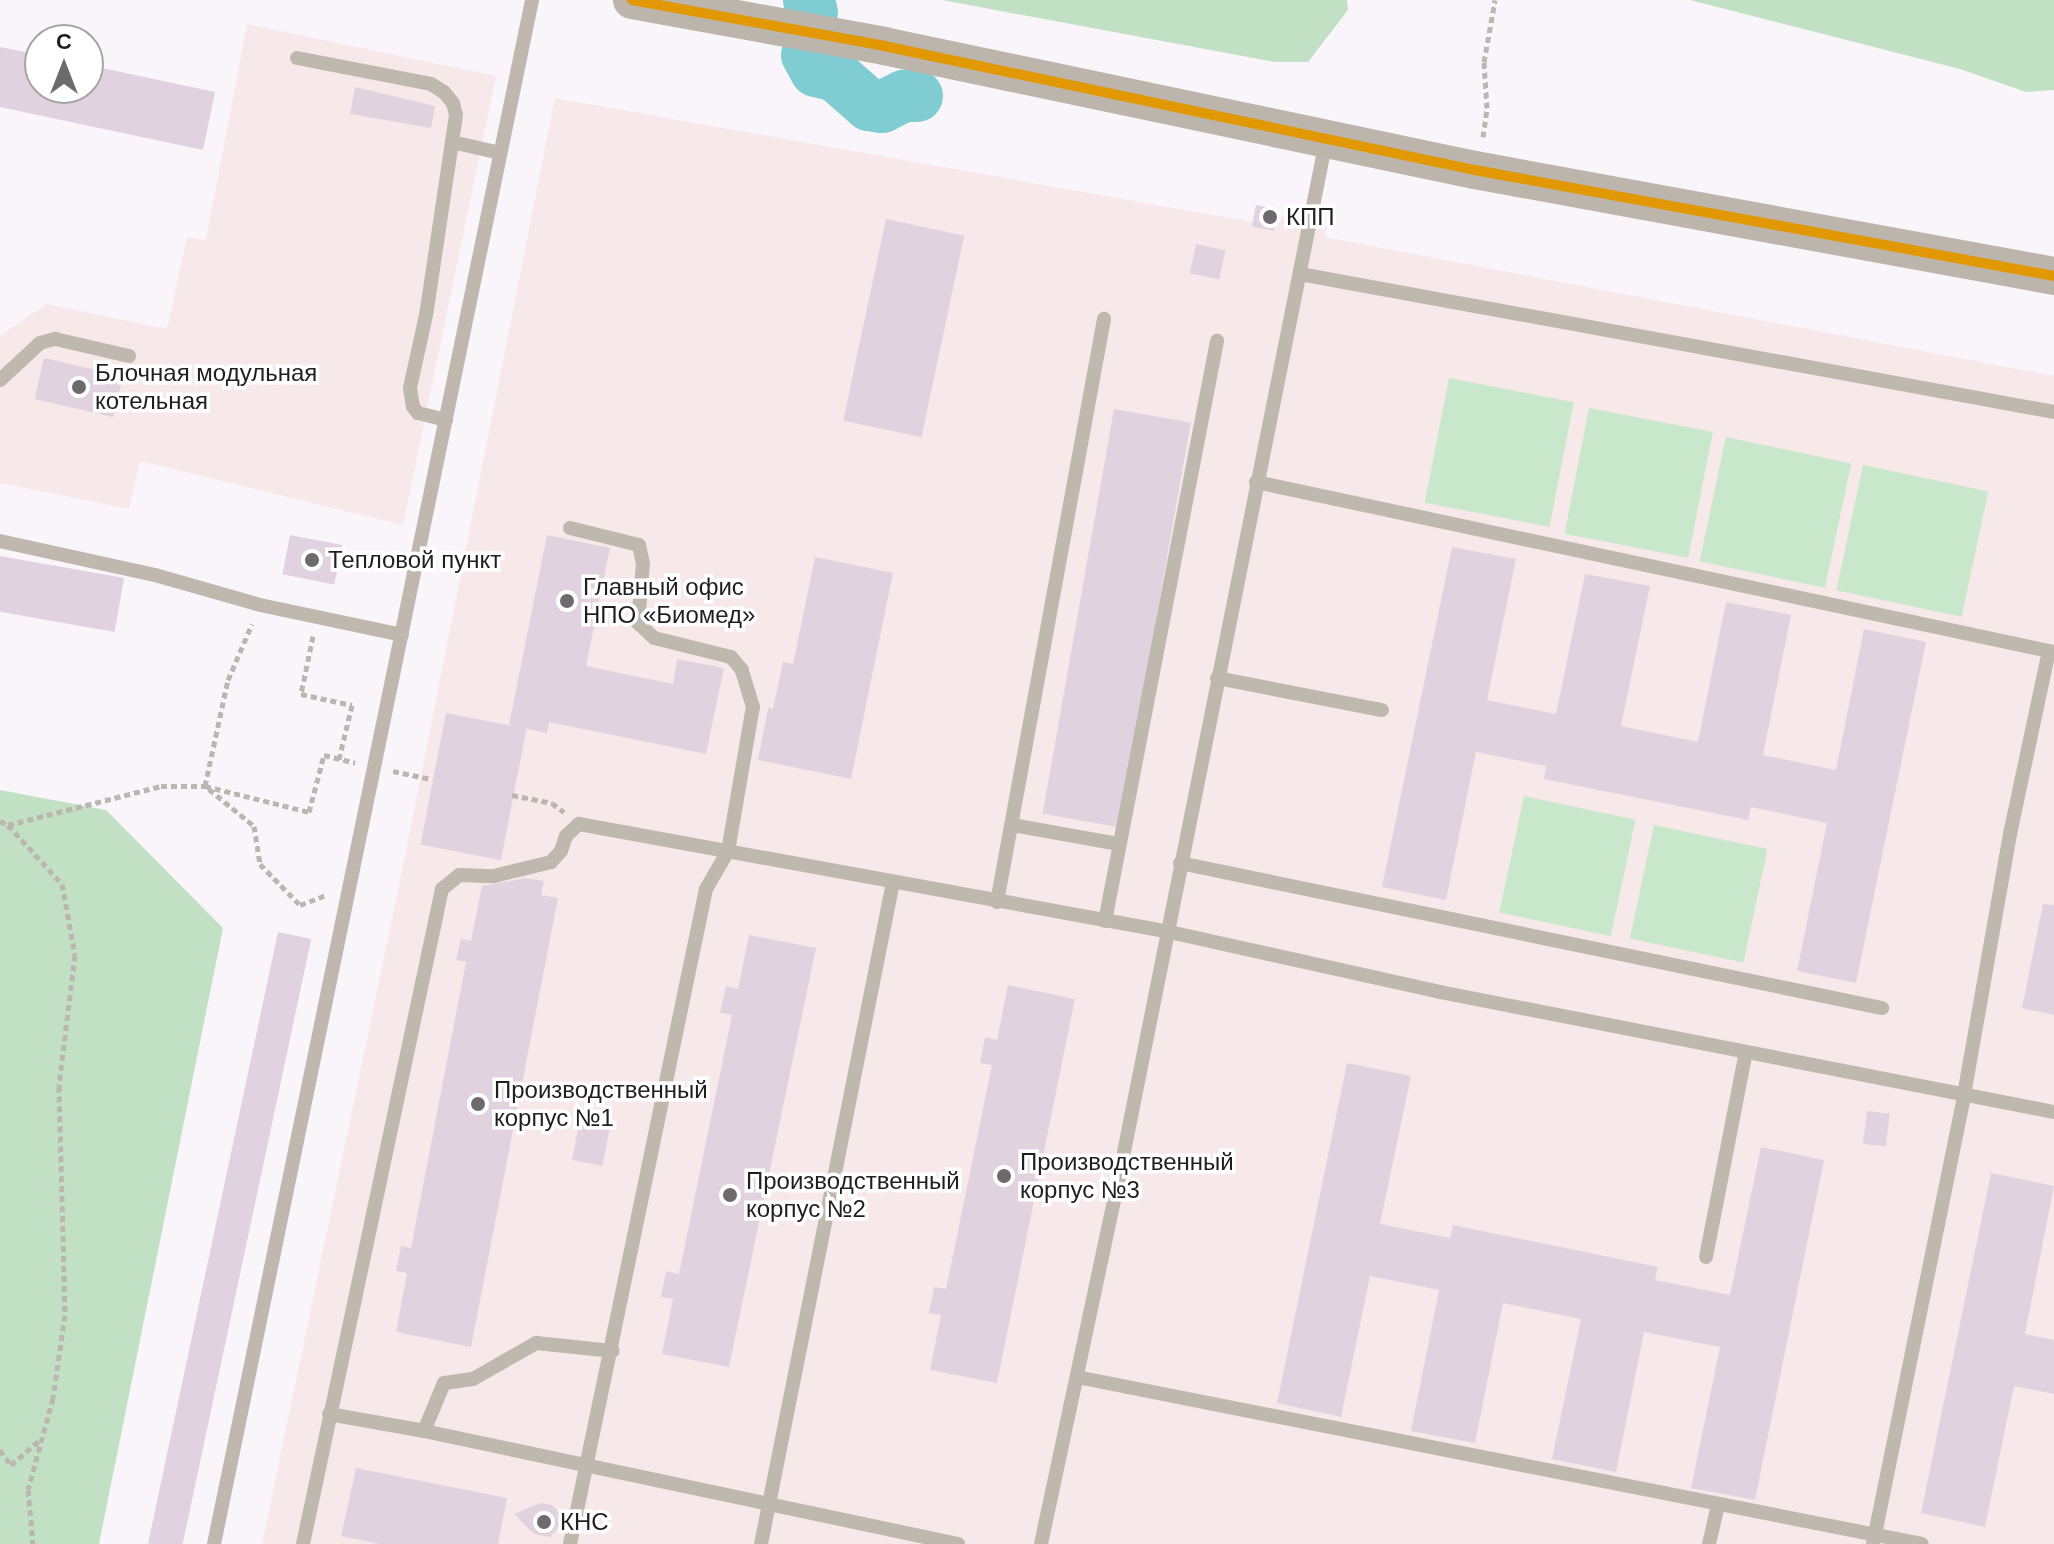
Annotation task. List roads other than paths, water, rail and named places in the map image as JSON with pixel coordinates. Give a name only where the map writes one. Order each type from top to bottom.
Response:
[{"type":"main road","points":[[632,0],[672,4],[899,49],[1475,170],[2054,276]]},
{"type":"lane","points":[[214,1544],[532,0]]},
{"type":"lane","points":[[297,58],[431,84],[444,92],[456,115],[425,324],[410,388],[413,407],[418,413],[446,420]]},
{"type":"lane","points":[[1041,1544],[1327,139]]},
{"type":"lane","points":[[452,142],[500,153]]},
{"type":"lane","points":[[1300,274],[2054,412]]},
{"type":"lane","points":[[997,902],[1104,319]]},
{"type":"lane","points":[[0,380],[47,340],[129,356]]},
{"type":"lane","points":[[1105,921],[1217,341]]},
{"type":"lane","points":[[1256,482],[2052,652],[2010,834],[1964,1095],[1874,1540]]},
{"type":"lane","points":[[570,528],[639,545],[643,564],[637,613],[645,631],[667,642],[723,653],[742,670],[751,696],[753,721],[728,851],[706,889],[613,1351],[570,1544]]},
{"type":"lane","points":[[0,541],[155,575],[260,605],[402,635]]},
{"type":"lane","points":[[1217,678],[1382,710]]},
{"type":"lane","points":[[303,1544],[442,889],[459,875],[503,874],[551,862],[561,851],[566,836],[579,824],[1165,931],[1440,992],[2054,1112]]},
{"type":"lane","points":[[1013,825],[1119,844]]},
{"type":"lane","points":[[1180,863],[1882,1008]]},
{"type":"lane","points":[[761,1544],[893,882]]},
{"type":"lane","points":[[1706,1257],[1746,1052]]},
{"type":"lane","points":[[424,1431],[444,1383],[473,1379],[536,1343],[613,1351]]},
{"type":"lane","points":[[1077,1377],[1718,1505],[1874,1540],[1922,1544]]},
{"type":"lane","points":[[329,1414],[424,1431],[958,1544]]},
{"type":"lane","points":[[1709,1544],[1718,1505]]},
{"type":"waterway","points":[[809,0],[812,13]]},
{"type":"waterway","points":[[807,55],[816,71],[836,76],[869,105],[882,107],[904,96],[917,96]]},
{"type":"place","name":"КПП","points":[[1270,217]]},
{"type":"place","name":"Блочная модульная котельная","points":[[79,387]]},
{"type":"place","name":"Тепловой пункт","points":[[312,560]]},
{"type":"place","name":"Главный офис НПО «Биомед»","points":[[567,601]]},
{"type":"place","name":"Производственный корпус №1","points":[[478,1104]]},
{"type":"place","name":"Производственный корпус №3","points":[[1004,1176]]},
{"type":"place","name":"Производственный корпус №2","points":[[730,1195]]},
{"type":"place","name":"КНС","points":[[544,1522]]}]
